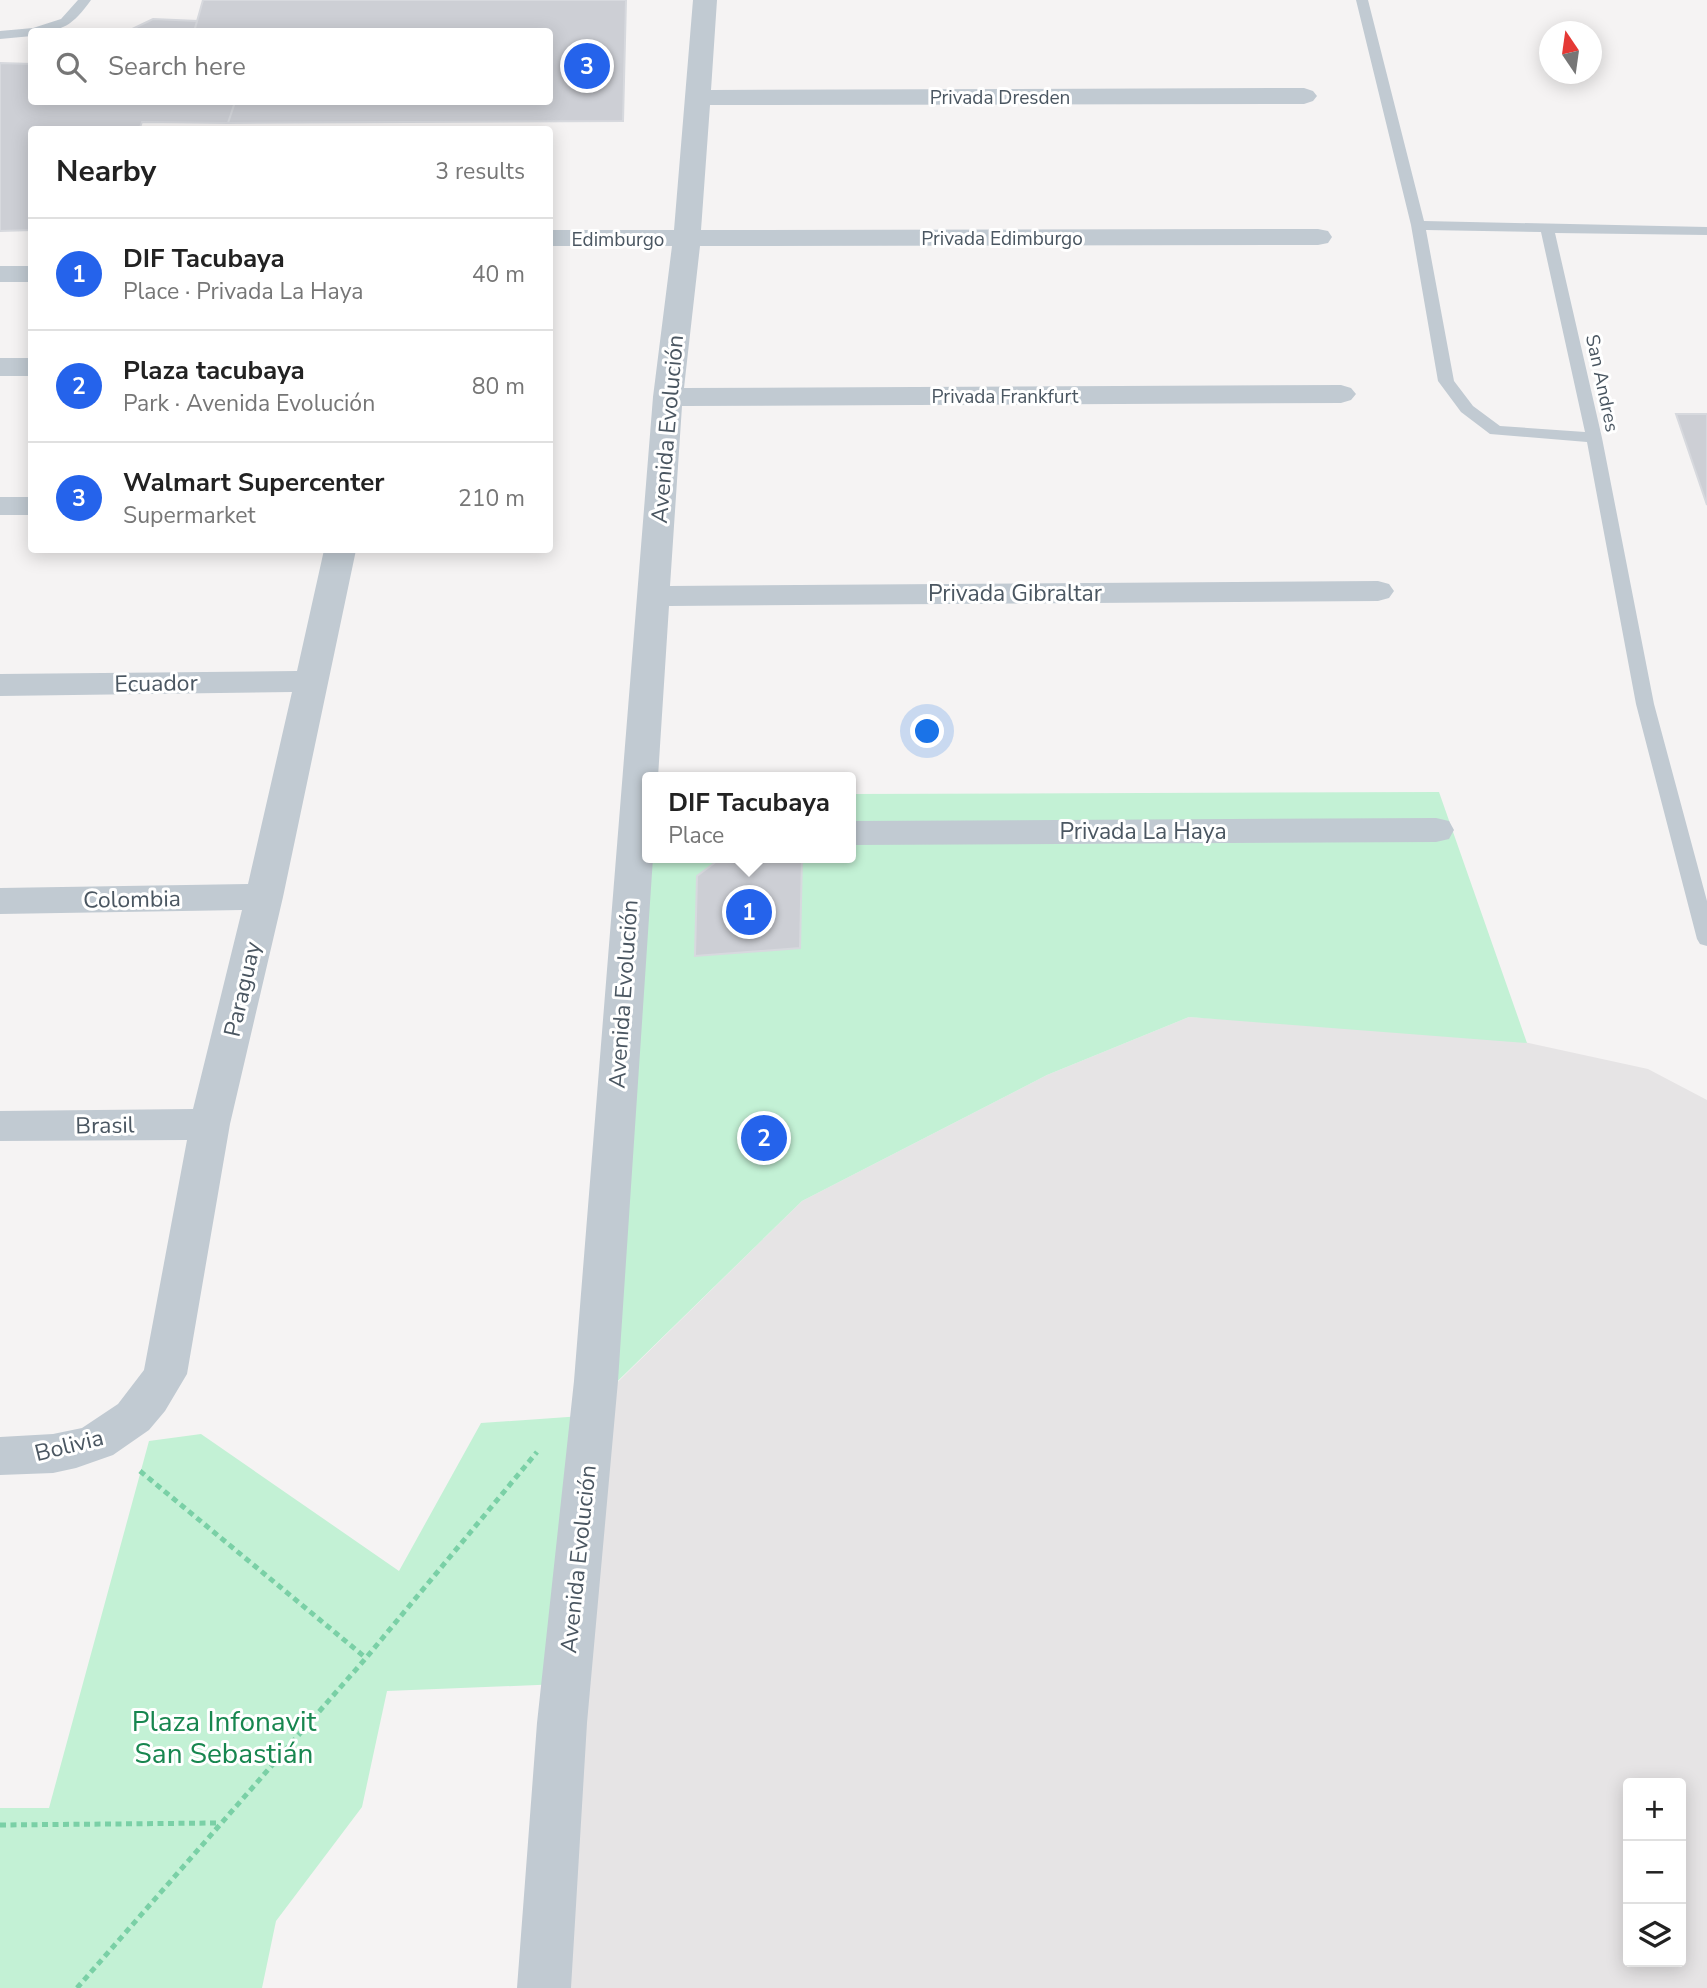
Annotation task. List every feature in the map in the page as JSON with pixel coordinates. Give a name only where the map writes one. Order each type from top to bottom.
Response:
[{"type":"street","name":"Avenida Evolución","points":[[644,772],[653,596],[668,397],[687,239],[705,0]]},
{"type":"street","name":"Privada Dresden","points":[[696,98],[1304,96]]},
{"type":"street","name":"Privada Edimburgo","points":[[687,239],[1318,237]]},
{"type":"street","name":"Edimburgo","points":[[553,238],[687,239]]},
{"type":"street","points":[[0,274],[28,274]]},
{"type":"street","points":[[0,367],[28,367]]},
{"type":"street","name":"Privada Frankfurt","points":[[668,397],[1341,394]]},
{"type":"street","points":[[0,506],[28,506]]},
{"type":"street","name":"Paraguay","points":[[118,1431],[152,1398],[165,1374],[210,1124],[264,897],[339,553]]},
{"type":"street","name":"Privada Gibraltar","points":[[653,596],[1378,590]]},
{"type":"street","name":"Ecuador","points":[[0,685],[312,681]]},
{"type":"street","name":"Avenida Evolución","points":[[544,1988],[562,1723],[596,1381],[642,814]]},
{"type":"street","name":"Privada La Haya","points":[[856,833],[1436,830]]},
{"type":"street","name":"Colombia","points":[[0,901],[264,897]]},
{"type":"street","name":"Brasil","points":[[0,1126],[210,1124]]},
{"type":"street","name":"Bolivia","points":[[0,1456],[30,1456],[118,1431]]},
{"type":"lane","points":[[46,28],[66,22],[85,0]]},
{"type":"lane","points":[[1362,0],[1418,225],[1446,381],[1467,409],[1496,430],[1594,438]]},
{"type":"lane","points":[[0,35],[28,32]]},
{"type":"lane","points":[[1418,225],[1707,231]]},
{"type":"lane","name":"San Andres","points":[[1547,228],[1594,438],[1645,704],[1707,939]]},
{"type":"path","points":[[118,1431],[366,1658]]},
{"type":"path","points":[[77,1988],[366,1658],[543,1445]]},
{"type":"path","points":[[0,1825],[220,1823]]},
{"type":"shaded area","points":[[1189,1017],[1492,1035],[1648,1069],[1707,1100],[1707,1988],[558,1988],[582,1417],[802,1201],[1047,1075]]},
{"type":"green space","points":[[1439,792],[1527,1043],[1189,1017],[1047,1075],[802,1201],[582,1416],[647,863],[856,863],[856,794]]},
{"type":"green space","name":"Plaza Infonavit San Sebastián","points":[[582,1416],[561,1684],[387,1691],[362,1807],[276,1921],[262,1988],[0,1988],[0,1808],[49,1808],[149,1441],[201,1434],[399,1571],[481,1423]]},
{"type":"building","points":[[203,0],[626,0],[623,121],[228,123],[234,105],[553,105],[553,28],[195,28]]},
{"type":"building","points":[[153,19],[197,21],[195,28],[134,28]]},
{"type":"building","points":[[0,63],[28,64],[28,105],[234,105],[228,123],[142,122],[140,126],[28,126],[28,230],[0,231]]},
{"type":"building","points":[[1676,414],[1707,414],[1707,505]]},
{"type":"building","points":[[714,863],[802,863],[800,948],[695,956],[697,876]]},
{"type":"place","name":"Walmart Supercenter","points":[[587,66]]},
{"type":"place","name":"DIF Tacubaya","points":[[749,912]]},
{"type":"place","name":"Plaza tacubaya","points":[[764,1138]]}]
